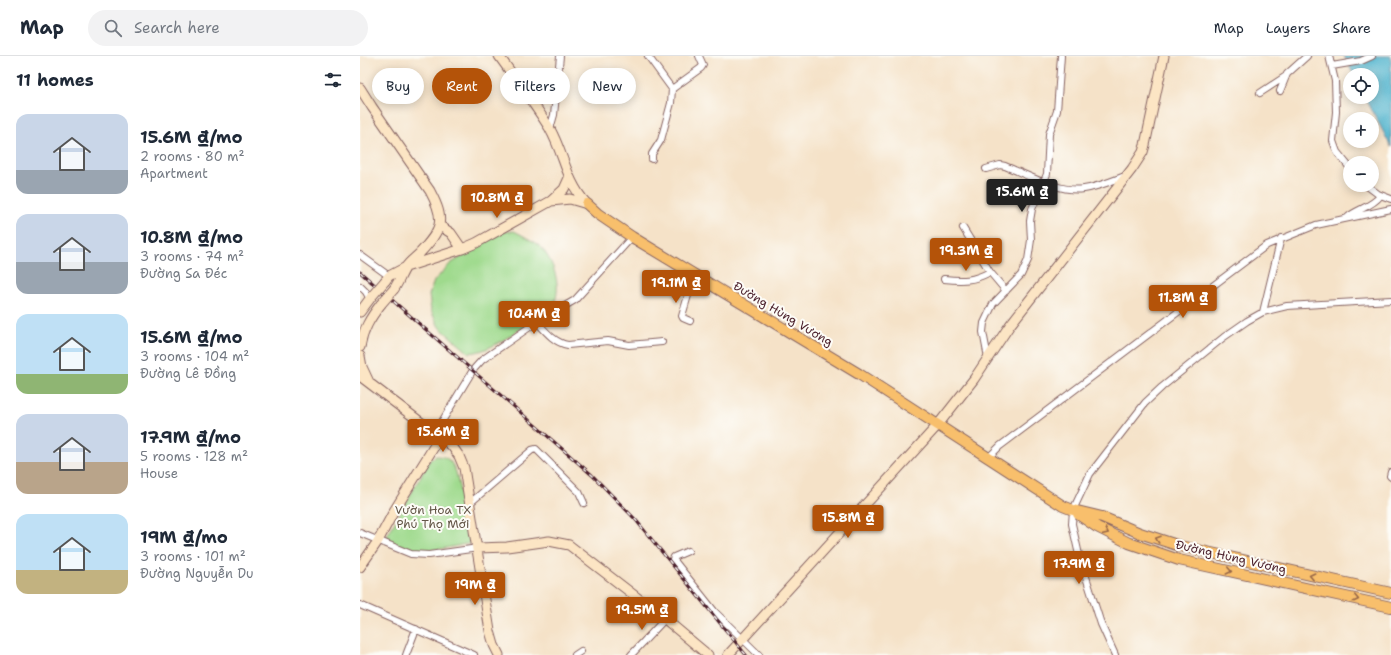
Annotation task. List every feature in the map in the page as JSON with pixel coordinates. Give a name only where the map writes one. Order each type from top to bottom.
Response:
[{"type":"main road","name":"Đường Hùng Vương","points":[[499,56],[550,129],[575,191],[598,214],[632,237],[859,374],[937,426],[1063,506],[1102,517],[1140,533],[1180,546],[1391,593]]},
{"type":"main road","points":[[728,655],[937,426],[974,379],[1010,325],[1127,176],[1138,160],[1145,145],[1164,56]]},
{"type":"main road","points":[[360,88],[430,191],[438,205],[440,214],[440,226],[426,246],[406,267],[387,279],[360,312]]},
{"type":"main road","points":[[360,347],[369,320],[394,289],[406,267],[476,243],[551,201],[564,189],[569,178]]},
{"type":"main road","points":[[551,201],[570,199],[587,204]]},
{"type":"main road","points":[[440,226],[451,233],[462,249]]},
{"type":"main road","points":[[360,356],[362,367],[369,382]]},
{"type":"main road","points":[[360,376],[456,450],[462,462],[478,548],[490,631],[499,655]]},
{"type":"main road","points":[[360,567],[378,541],[437,435]]},
{"type":"main road","name":"Đường Hùng Vương","points":[[1073,510],[1097,527],[1129,543],[1179,560],[1391,607]]},
{"type":"main road","points":[[478,548],[549,541],[569,545],[665,618],[708,655]]},
{"type":"street","points":[[550,129],[554,115],[560,56]]},
{"type":"street","points":[[648,56],[672,89],[671,103],[661,140],[652,154],[652,159]]},
{"type":"street","points":[[672,89],[701,68],[703,64],[700,56]]},
{"type":"street","points":[[988,358],[983,332],[984,323],[991,306],[1021,275],[1026,266],[1031,240],[1030,221],[1032,209],[1048,169],[1049,134],[1057,111],[1061,56]]},
{"type":"street","points":[[1280,91],[1286,76],[1293,67],[1307,56]]},
{"type":"street","points":[[1329,56],[1335,81],[1336,112],[1332,141],[1337,152],[1343,159]]},
{"type":"street","points":[[1332,66],[1361,62],[1372,56]]},
{"type":"street","points":[[1260,93],[1286,76]]},
{"type":"street","points":[[986,169],[1002,165],[1044,182],[1073,190],[1098,186],[1127,176]]},
{"type":"street","points":[[1373,192],[1391,199]]},
{"type":"street","points":[[1347,218],[1355,212],[1375,202],[1380,196]]},
{"type":"street","points":[[988,458],[1000,446],[1260,249],[1281,238],[1316,225],[1391,209]]},
{"type":"street","points":[[963,228],[990,272],[1006,290]]},
{"type":"street","points":[[437,435],[472,370],[485,358],[537,322],[575,300],[632,237]]},
{"type":"street","points":[[1264,312],[1281,238]]},
{"type":"street","points":[[360,254],[387,279]]},
{"type":"street","points":[[944,279],[970,280],[979,278],[990,272]]},
{"type":"street","points":[[690,321],[682,316],[694,275]]},
{"type":"street","points":[[360,286],[371,298]]},
{"type":"street","points":[[1115,655],[1101,624],[1079,555],[1072,524],[1073,510],[1090,474],[1145,403],[1162,387],[1224,337],[1247,321],[1264,312],[1287,306],[1391,300]]},
{"type":"street","points":[[537,322],[554,339],[568,345],[608,341],[628,345],[662,342]]},
{"type":"street","points":[[470,503],[532,450],[536,449],[580,492],[584,503]]},
{"type":"street","points":[[1391,472],[1391,477]]},
{"type":"street","points":[[360,533],[406,552],[417,554],[442,554],[478,548]]},
{"type":"street","points":[[688,551],[673,558],[715,612],[759,655]]},
{"type":"street","points":[[360,605],[474,655]]},
{"type":"street","points":[[631,655],[665,618]]},
{"type":"street","points":[[406,655],[416,629]]},
{"type":"street","points":[[575,655],[581,651]]},
{"type":"green space","points":[[514,231],[538,245],[548,258],[557,284],[555,301],[545,314],[494,346],[482,351],[469,353],[439,327],[431,311],[429,295],[434,281],[450,264],[502,232]]},
{"type":"green space","name":"Vườn Hoa TX Phú Thọ Mới","points":[[436,456],[449,460],[456,472],[471,543],[440,549],[417,550],[409,549],[388,541],[387,536],[430,460]]},
{"type":"water","points":[[1344,56],[1391,56],[1391,147],[1379,124],[1379,112],[1373,112],[1369,104],[1379,104],[1379,68],[1350,68]]},
{"type":"railway","points":[[360,272],[592,475],[635,519],[746,655]]}]
